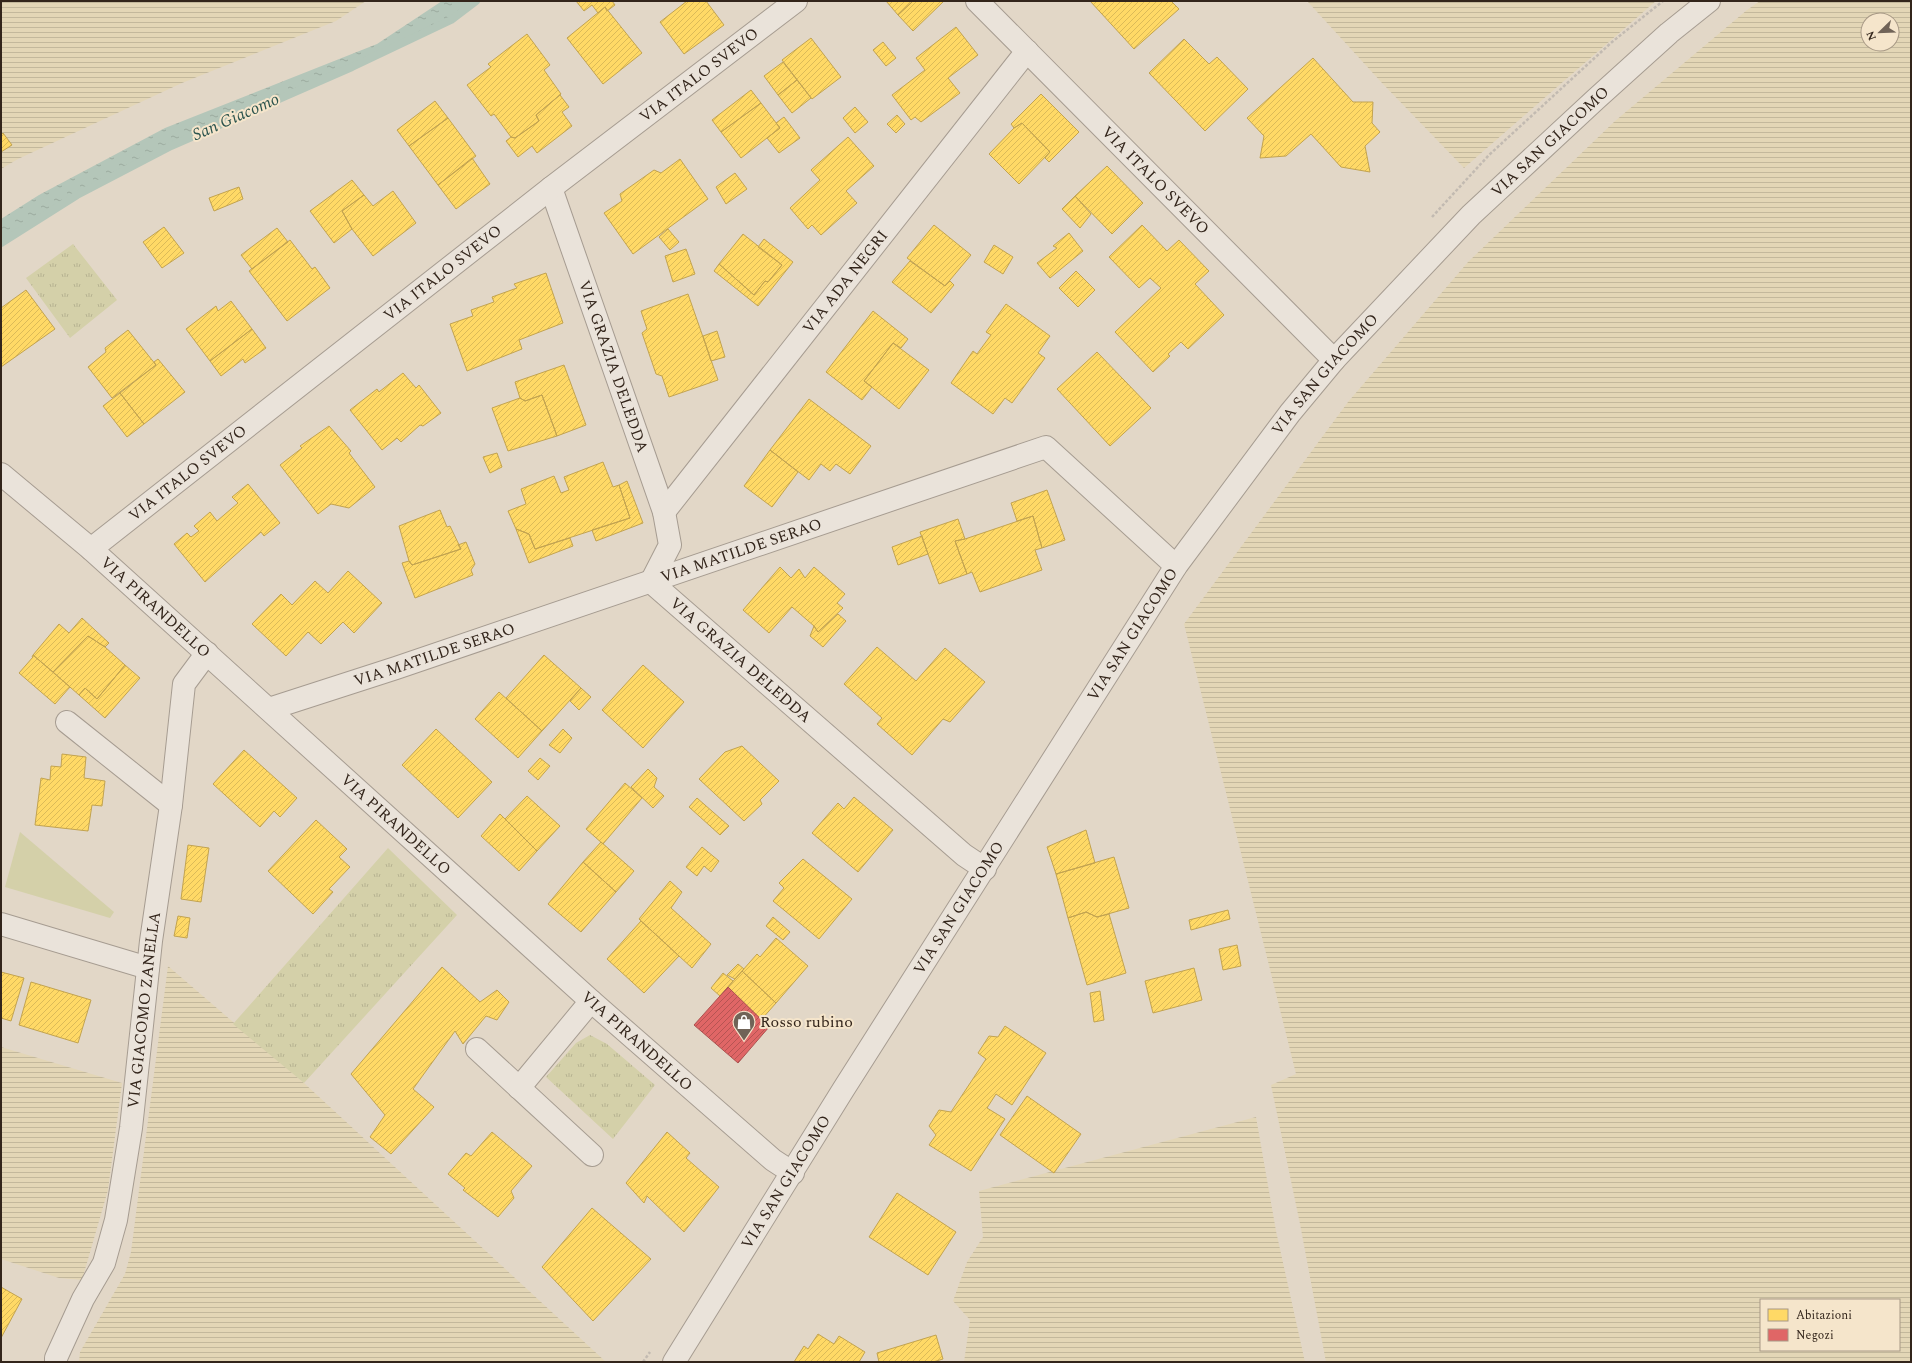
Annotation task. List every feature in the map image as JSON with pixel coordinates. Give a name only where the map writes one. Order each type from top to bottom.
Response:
[{"type":"street","name":"VIA ITALO SVEVO","points":[[91,549],[551,188],[796,1]]},
{"type":"street","name":"VIA ITALO SVEVO","points":[[977,1],[1334,360]]},
{"type":"street","name":"VIA SAN GIACOMO","points":[[674,1362],[793,1173],[843,1090],[1176,566],[1290,413],[1334,360],[1471,215],[1601,94],[1709,1]]},
{"type":"street","name":"VIA ADA NEGRI","points":[[664,512],[1027,51]]},
{"type":"street","name":"VIA GRAZIA DELEDDA","points":[[551,188],[664,512],[670,545],[651,582],[964,855],[985,868]]},
{"type":"street","name":"VIA MATILDE SERAO","points":[[269,709],[651,582],[1046,447],[1176,566]]},
{"type":"street","name":"VIA PIRANDELLO","points":[[1,474],[91,549],[591,1001],[773,1160],[793,1173]]},
{"type":"street","name":"VIA GIACOMO ZANELLA","points":[[56,1362],[56,1358],[82,1299],[104,1263],[116,1220],[131,1128],[148,968],[171,805],[184,684],[207,653]]},
{"type":"street","points":[[67,722],[171,805]]},
{"type":"street","points":[[1,924],[148,968]]},
{"type":"street","points":[[519,1088],[591,1001]]},
{"type":"street","points":[[477,1049],[592,1155]]},
{"type":"shaded area","points":[[1,1],[366,1],[336,21],[182,83],[18,159],[1,169]]},
{"type":"shaded area","points":[[1307,1],[1656,1],[1464,168],[1382,83]]},
{"type":"shaded area","points":[[1760,1],[1911,1],[1911,1362],[1326,1362],[1300,1224],[1271,1085],[1296,1074],[1184,624],[1348,402],[1468,262],[1615,121],[1747,10]]},
{"type":"shaded area","points":[[168,966],[304,1083],[606,1362],[79,1362],[80,1352],[125,1274],[131,1252]]},
{"type":"shaded area","points":[[1,1047],[122,1083],[108,1190],[82,1280],[59,1278],[1,1259]]},
{"type":"shaded area","points":[[1256,1117],[1276,1231],[1305,1362],[964,1362],[970,1320],[953,1301],[967,1262],[983,1237],[979,1191]]},
{"type":"green space","points":[[73,244],[117,300],[70,338],[26,278]]},
{"type":"green space","points":[[20,832],[114,912],[110,918],[5,887]]},
{"type":"green space","points":[[388,848],[457,915],[304,1083],[233,1024]]},
{"type":"green space","points":[[590,1035],[607,1044],[655,1085],[613,1139],[546,1077],[576,1043]]},
{"type":"water","points":[[442,1],[474,1],[451,20],[352,67],[171,146],[77,195],[1,243],[1,219],[39,195],[165,128],[377,44]]},
{"type":"building: Abitazioni","points":[[576,1],[612,1],[615,5],[607,11],[605,7],[598,13],[592,5],[584,11]]},
{"type":"building: Abitazioni","points":[[687,1],[706,1],[724,25],[684,54],[660,22]]},
{"type":"building: Abitazioni","points":[[886,1],[913,1],[898,15]]},
{"type":"building: Abitazioni","points":[[913,1],[944,1],[913,31],[898,15]]},
{"type":"building: Abitazioni","points":[[1090,1],[1171,1],[1179,9],[1134,49]]},
{"type":"building: Abitazioni","points":[[605,7],[642,53],[603,84],[567,38]]},
{"type":"building: Abitazioni","points":[[956,27],[978,55],[948,78],[960,93],[921,122],[915,117],[911,120],[892,95],[925,70],[916,58]]},
{"type":"building: Abitazioni","points":[[527,34],[550,65],[544,70],[561,94],[536,115],[539,121],[515,138],[511,137],[494,114],[491,116],[467,85],[491,67],[488,64]]},
{"type":"building: Abitazioni","points":[[811,38],[841,77],[812,99],[782,60]]},
{"type":"building: Abitazioni","points":[[1184,39],[1209,64],[1217,57],[1248,89],[1205,131],[1149,73]]},
{"type":"building: Abitazioni","points":[[883,42],[896,58],[886,66],[873,50]]},
{"type":"building: Abitazioni","points":[[1313,58],[1353,102],[1373,102],[1372,123],[1380,132],[1365,146],[1370,172],[1341,167],[1311,134],[1286,156],[1260,158],[1264,136],[1247,118]]},
{"type":"building: Abitazioni","points":[[783,62],[797,80],[778,95],[764,76]]},
{"type":"building: Abitazioni","points":[[797,80],[811,98],[792,113],[778,95]]},
{"type":"building: Abitazioni","points":[[751,90],[761,103],[721,132],[712,120]]},
{"type":"building: Abitazioni","points":[[1041,94],[1079,132],[1049,162],[1045,158],[1050,152],[1022,123],[1014,128],[1011,124]]},
{"type":"building: Abitazioni","points":[[560,95],[569,107],[562,112],[572,126],[537,153],[532,146],[518,157],[506,141],[511,137],[515,138],[539,121],[536,115]]},
{"type":"building: Abitazioni","points":[[435,101],[448,118],[409,146],[397,130]]},
{"type":"building: Abitazioni","points":[[761,103],[780,128],[741,158],[721,132]]},
{"type":"building: Abitazioni","points":[[855,107],[868,122],[855,133],[843,118]]},
{"type":"building: Abitazioni","points":[[897,115],[905,124],[896,133],[887,124]]},
{"type":"building: Abitazioni","points":[[784,117],[800,138],[779,153],[767,138],[780,128],[776,123]]},
{"type":"building: Abitazioni","points":[[448,118],[476,156],[438,185],[409,146]]},
{"type":"building: Abitazioni","points":[[1022,123],[1050,152],[1019,184],[989,154],[1014,128]]},
{"type":"building: Abitazioni","points":[[3,133],[12,145],[1,152],[1,135]]},
{"type":"building: Abitazioni","points":[[848,137],[874,166],[846,191],[857,203],[821,235],[812,225],[808,229],[790,208],[820,180],[811,170]]},
{"type":"building: Abitazioni","points":[[472,158],[490,184],[456,209],[438,185]]},
{"type":"building: Abitazioni","points":[[680,159],[708,199],[633,254],[604,213],[622,201],[620,194],[654,170],[661,173]]},
{"type":"building: Abitazioni","points":[[1107,166],[1143,203],[1112,234],[1075,196]]},
{"type":"building: Abitazioni","points":[[735,173],[747,189],[726,204],[716,187]]},
{"type":"building: Abitazioni","points":[[352,180],[364,195],[342,211],[352,229],[334,243],[310,211]]},
{"type":"building: Abitazioni","points":[[239,187],[243,199],[214,211],[209,198]]},
{"type":"building: Abitazioni","points":[[393,191],[416,223],[373,256],[352,229],[342,211],[364,195],[373,206]]},
{"type":"building: Abitazioni","points":[[1075,196],[1091,214],[1080,228],[1062,209]]},
{"type":"building: Abitazioni","points":[[934,225],[971,255],[945,286],[907,258]]},
{"type":"building: Abitazioni","points":[[1142,225],[1167,251],[1179,240],[1209,271],[1195,284],[1224,315],[1188,349],[1181,342],[1168,354],[1170,356],[1153,372],[1115,332],[1161,288],[1150,278],[1139,288],[1109,257]]},
{"type":"building: Abitazioni","points":[[164,227],[184,253],[162,268],[143,242]]},
{"type":"building: Abitazioni","points":[[277,228],[288,242],[252,269],[241,255]]},
{"type":"building: Abitazioni","points":[[668,229],[679,242],[670,250],[659,237]]},
{"type":"building: Abitazioni","points":[[1069,233],[1083,251],[1050,278],[1037,263],[1057,248],[1053,246]]},
{"type":"building: Abitazioni","points":[[743,234],[782,265],[768,282],[765,281],[754,295],[719,264]]},
{"type":"building: Abitazioni","points":[[764,239],[793,262],[758,306],[714,271],[719,264],[754,295],[765,281],[768,282],[782,265],[758,247]]},
{"type":"building: Abitazioni","points":[[290,240],[312,269],[315,267],[330,288],[287,321],[249,271]]},
{"type":"building: Abitazioni","points":[[994,245],[1013,257],[1003,274],[984,262]]},
{"type":"building: Abitazioni","points":[[686,249],[695,274],[673,282],[665,256]]},
{"type":"building: Abitazioni","points":[[910,261],[945,286],[950,281],[954,285],[931,313],[892,282]]},
{"type":"building: Abitazioni","points":[[1076,271],[1095,290],[1078,307],[1059,288]]},
{"type":"building: Abitazioni","points":[[546,273],[563,323],[519,340],[522,349],[467,371],[450,324],[473,316],[471,310],[494,302],[492,297],[517,288],[514,284]]},
{"type":"building: Abitazioni","points":[[26,290],[55,329],[1,367],[1,308]]},
{"type":"building: Abitazioni","points":[[688,294],[718,380],[669,397],[662,376],[656,374],[642,333],[647,329],[641,311]]},
{"type":"building: Abitazioni","points":[[231,301],[252,329],[210,361],[186,329],[216,306],[218,311]]},
{"type":"building: Abitazioni","points":[[1006,304],[1050,336],[1038,353],[1045,358],[1012,403],[1005,398],[993,414],[951,383],[973,351],[977,354],[991,335],[986,332]]},
{"type":"building: Abitazioni","points":[[873,311],[908,339],[901,348],[893,343],[864,381],[872,387],[862,400],[826,372]]},
{"type":"building: Abitazioni","points":[[252,329],[266,348],[245,363],[243,359],[221,376],[210,361]]},
{"type":"building: Abitazioni","points":[[128,330],[156,365],[112,398],[88,367],[106,352],[105,348]]},
{"type":"building: Abitazioni","points":[[717,331],[725,357],[711,361],[703,336]]},
{"type":"building: Abitazioni","points":[[893,343],[929,370],[899,409],[864,381]]},
{"type":"building: Abitazioni","points":[[1097,352],[1151,408],[1110,446],[1057,389]]},
{"type":"building: Abitazioni","points":[[158,359],[185,392],[144,424],[120,393],[156,365],[154,362]]},
{"type":"building: Abitazioni","points":[[564,365],[586,425],[557,436],[542,395],[525,401],[520,398],[515,382]]},
{"type":"building: Abitazioni","points":[[403,373],[416,388],[419,385],[441,413],[423,426],[420,425],[401,442],[397,438],[382,450],[350,410],[377,389],[379,392]]},
{"type":"building: Abitazioni","points":[[120,393],[144,424],[127,437],[103,406]]},
{"type":"building: Abitazioni","points":[[542,395],[557,436],[508,451],[492,408],[520,398],[525,401]]},
{"type":"building: Abitazioni","points":[[809,399],[871,446],[850,474],[836,464],[830,471],[821,464],[809,480],[770,450]]},
{"type":"building: Abitazioni","points":[[329,426],[351,451],[349,453],[375,487],[349,508],[331,504],[318,514],[280,465],[302,448],[300,446]]},
{"type":"building: Abitazioni","points":[[770,450],[798,472],[772,507],[744,486]]},
{"type":"building: Abitazioni","points":[[497,453],[502,467],[490,473],[483,457]]},
{"type":"building: Abitazioni","points":[[603,462],[613,487],[619,485],[630,518],[535,549],[529,534],[516,529],[508,511],[526,504],[521,489],[554,476],[561,493],[569,490],[564,477]]},
{"type":"building: Abitazioni","points":[[627,481],[643,523],[596,541],[592,530],[630,518],[619,485]]},
{"type":"building: Abitazioni","points":[[248,484],[280,523],[264,536],[261,532],[205,582],[174,544],[187,533],[191,537],[199,531],[194,526],[210,512],[217,521],[238,503],[232,497]]},
{"type":"building: Abitazioni","points":[[1047,490],[1065,540],[1042,548],[1033,516],[1017,521],[1011,503]]},
{"type":"building: Abitazioni","points":[[440,510],[447,527],[450,526],[461,549],[412,565],[409,561],[399,526]]},
{"type":"building: Abitazioni","points":[[1033,516],[1042,548],[1035,550],[1042,570],[980,592],[972,572],[967,574],[955,541]]},
{"type":"building: Abitazioni","points":[[958,519],[965,539],[955,541],[967,574],[939,584],[920,532]]},
{"type":"building: Abitazioni","points":[[516,529],[529,534],[535,549],[570,538],[573,546],[529,563]]},
{"type":"building: Abitazioni","points":[[922,536],[928,554],[898,565],[892,547]]},
{"type":"building: Abitazioni","points":[[466,542],[475,564],[471,570],[473,575],[415,598],[402,563],[409,561],[412,565],[461,549],[458,545]]},
{"type":"building: Abitazioni","points":[[780,567],[791,578],[799,569],[805,578],[814,567],[845,594],[837,603],[843,608],[818,632],[814,626],[792,607],[769,633],[743,610]]},
{"type":"building: Abitazioni","points":[[348,571],[382,603],[354,633],[343,622],[321,644],[308,632],[286,656],[252,624],[281,594],[292,605],[315,581],[328,593]]},
{"type":"building: Abitazioni","points":[[838,614],[846,621],[823,647],[810,636],[814,626],[818,632]]},
{"type":"building: Abitazioni","points":[[82,618],[109,643],[105,647],[88,636],[53,672],[33,655],[59,624],[69,633]]},
{"type":"building: Abitazioni","points":[[88,636],[105,647],[125,665],[97,699],[85,688],[79,695],[53,672]]},
{"type":"building: Abitazioni","points":[[877,647],[916,681],[945,648],[985,682],[950,722],[943,719],[912,755],[877,724],[882,718],[844,684]]},
{"type":"building: Abitazioni","points":[[33,655],[70,687],[55,704],[19,673],[33,657]]},
{"type":"building: Abitazioni","points":[[544,655],[581,688],[542,731],[506,698]]},
{"type":"building: Abitazioni","points":[[125,665],[140,678],[105,718],[79,695],[85,688],[97,699]]},
{"type":"building: Abitazioni","points":[[643,665],[684,702],[643,748],[602,710]]},
{"type":"building: Abitazioni","points":[[581,688],[591,697],[579,710],[570,701]]},
{"type":"building: Abitazioni","points":[[499,692],[542,731],[518,758],[475,719]]},
{"type":"building: Abitazioni","points":[[436,729],[492,782],[458,818],[402,765]]},
{"type":"building: Abitazioni","points":[[563,729],[572,738],[560,753],[549,745]]},
{"type":"building: Abitazioni","points":[[742,746],[779,781],[760,800],[762,804],[744,821],[699,779],[725,752]]},
{"type":"building: Abitazioni","points":[[244,750],[297,798],[280,817],[274,811],[260,827],[213,784]]},
{"type":"building: Abitazioni","points":[[62,754],[86,757],[84,778],[105,781],[102,806],[92,805],[88,831],[35,825],[41,778],[50,780],[51,766],[61,767]]},
{"type":"building: Abitazioni","points":[[540,758],[550,766],[538,780],[528,771]]},
{"type":"building: Abitazioni","points":[[648,769],[657,778],[654,787],[664,796],[653,808],[631,787]]},
{"type":"building: Abitazioni","points":[[625,783],[642,798],[603,844],[586,829]]},
{"type":"building: Abitazioni","points":[[527,796],[560,826],[537,851],[505,819]]},
{"type":"building: Abitazioni","points":[[854,797],[893,830],[858,872],[812,833],[838,803],[844,809]]},
{"type":"building: Abitazioni","points":[[697,798],[729,826],[720,835],[689,807]]},
{"type":"building: Abitazioni","points":[[500,814],[537,851],[519,871],[481,836]]},
{"type":"building: Abitazioni","points":[[316,820],[347,849],[339,857],[350,867],[329,889],[333,892],[313,914],[268,871]]},
{"type":"building: Abitazioni","points":[[1086,830],[1095,863],[1056,874],[1047,847]]},
{"type":"building: Abitazioni","points":[[601,842],[634,871],[616,892],[583,862]]},
{"type":"building: Abitazioni","points":[[188,845],[209,848],[201,902],[181,899]]},
{"type":"building: Abitazioni","points":[[702,847],[719,861],[711,872],[704,866],[697,876],[686,867]]},
{"type":"building: Abitazioni","points":[[1114,857],[1129,908],[1097,917],[1086,912],[1068,918],[1056,874]]},
{"type":"building: Abitazioni","points":[[803,859],[852,899],[819,939],[773,901],[784,888],[779,883]]},
{"type":"building: Abitazioni","points":[[583,862],[616,892],[581,932],[548,904]]},
{"type":"building: Abitazioni","points":[[670,881],[682,892],[671,908],[711,944],[692,968],[639,919]]},
{"type":"building: Abitazioni","points":[[1228,910],[1230,919],[1191,930],[1189,920]]},
{"type":"building: Abitazioni","points":[[1086,912],[1097,917],[1109,914],[1126,973],[1087,985],[1068,918]]},
{"type":"building: Abitazioni","points":[[178,916],[190,918],[187,938],[174,936]]},
{"type":"building: Abitazioni","points":[[773,917],[790,932],[783,940],[766,926]]},
{"type":"building: Abitazioni","points":[[641,921],[679,956],[644,993],[607,959]]},
{"type":"building: Abitazioni","points":[[776,938],[808,966],[776,1003],[742,971],[757,954],[760,957]]},
{"type":"building: Abitazioni","points":[[1237,945],[1241,966],[1223,970],[1219,949]]},
{"type":"building: Abitazioni","points":[[738,964],[744,969],[735,979],[727,975]]},
{"type":"building: Abitazioni","points":[[442,967],[480,1002],[497,990],[509,1002],[497,1020],[486,1016],[463,1044],[455,1031],[413,1089],[434,1107],[391,1154],[370,1137],[385,1115],[351,1074]]},
{"type":"building: Abitazioni","points":[[1194,968],[1202,1000],[1153,1013],[1145,981]]},
{"type":"building: Abitazioni","points":[[742,971],[776,1003],[761,1020],[728,987]]},
{"type":"building: Abitazioni","points":[[1,972],[24,978],[11,1021],[1,1018]]},
{"type":"building: Abitazioni","points":[[723,973],[733,981],[720,996],[711,988]]},
{"type":"building: Abitazioni","points":[[31,982],[91,1000],[78,1043],[19,1025]]},
{"type":"building: Abitazioni","points":[[1100,991],[1104,1020],[1094,1022],[1090,993]]},
{"type":"building: Abitazioni","points":[[1005,1026],[1046,1053],[1012,1105],[996,1094],[987,1108],[1005,1119],[971,1171],[929,1145],[936,1135],[929,1126],[939,1110],[951,1112],[986,1059],[978,1053],[989,1036],[998,1037]]},
{"type":"building: Abitazioni","points":[[1027,1096],[1081,1134],[1054,1173],[1000,1135]]},
{"type":"building: Abitazioni","points":[[492,1132],[532,1166],[511,1191],[514,1198],[498,1217],[463,1190],[465,1188],[448,1174],[466,1153],[471,1156]]},
{"type":"building: Abitazioni","points":[[667,1132],[690,1153],[686,1158],[719,1187],[684,1232],[647,1196],[644,1203],[626,1183]]},
{"type":"building: Abitazioni","points":[[897,1193],[956,1232],[928,1275],[869,1237]]},
{"type":"building: Abitazioni","points":[[592,1208],[651,1259],[593,1321],[542,1267]]},
{"type":"building: Abitazioni","points":[[1,1287],[22,1299],[1,1338]]},
{"type":"building: Abitazioni","points":[[818,1334],[834,1344],[839,1336],[865,1352],[859,1362],[794,1362],[804,1346],[808,1349]]},
{"type":"building: Abitazioni","points":[[936,1335],[943,1359],[933,1362],[879,1362],[877,1353]]},
{"type":"building: Negozi","points":[[728,987],[769,1027],[738,1063],[694,1025]]},
{"type":"waterway","name":"San Giacomo","points":[[1,243],[77,195],[171,146],[352,67],[451,20],[476,1]]},
{"type":"place","name":"Rosso rubino","points":[[744,1042]]}]
